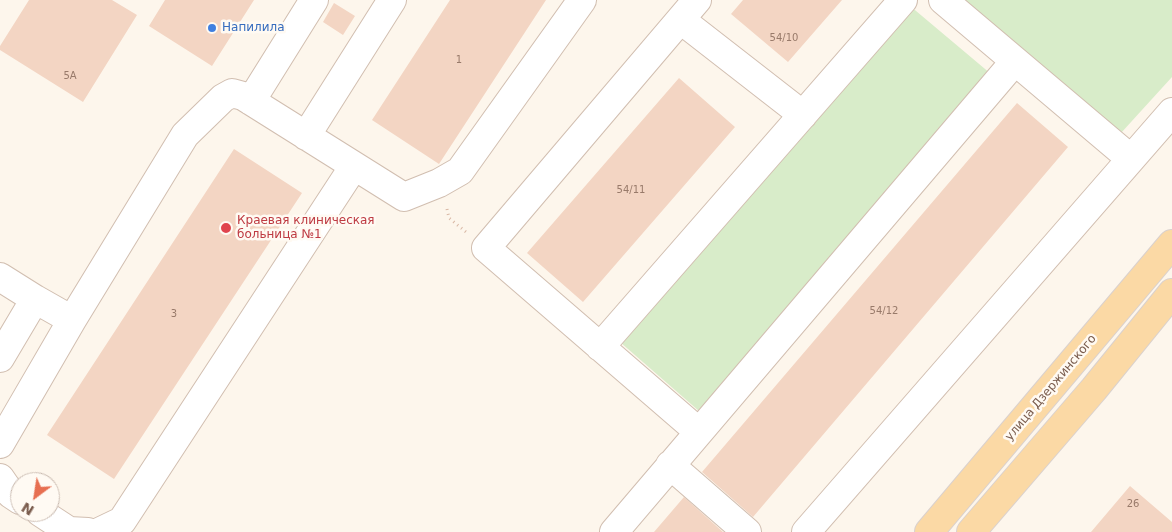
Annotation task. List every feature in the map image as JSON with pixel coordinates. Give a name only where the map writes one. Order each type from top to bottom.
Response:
[{"type":"main road","name":"улица Дзержинского","points":[[929,532],[1172,244]]},
{"type":"main road","points":[[971,532],[1094,389],[1172,293]]},
{"type":"lane","points":[[251,101],[314,0]]},
{"type":"lane","points":[[306,136],[392,0]]},
{"type":"lane","points":[[0,444],[72,320],[185,135],[223,98],[232,93],[243,96],[404,197],[439,183],[460,171],[582,0]]},
{"type":"lane","points":[[600,347],[904,0]]},
{"type":"lane","points":[[943,0],[1131,159]]},
{"type":"lane","points":[[699,432],[486,248],[690,10],[803,115]]},
{"type":"lane","points":[[614,532],[1015,61]]},
{"type":"lane","points":[[806,532],[1172,112]]},
{"type":"lane","points":[[99,532],[122,521],[354,166]]},
{"type":"lane","points":[[0,277],[72,320]]},
{"type":"lane","points":[[0,358],[35,299]]},
{"type":"lane","points":[[670,465],[746,532]]},
{"type":"lane","points":[[0,478],[10,493]]},
{"type":"lane","points":[[55,522],[69,531],[88,532]]},
{"type":"path","points":[[439,183],[450,218],[486,248]]},
{"type":"green space","points":[[903,0],[991,74],[699,411],[620,342]]},
{"type":"green space","points":[[965,0],[1172,0],[1172,77],[1121,133]]},
{"type":"building","points":[[29,0],[112,0],[137,15],[83,102],[0,50],[0,46]]},
{"type":"building","points":[[165,0],[254,0],[212,66],[149,26]]},
{"type":"building","points":[[450,0],[546,0],[439,164],[372,120]]},
{"type":"building","points":[[743,0],[842,0],[788,62],[731,14]]},
{"type":"building","points":[[334,3],[355,16],[343,35],[323,22]]},
{"type":"building","points":[[679,78],[735,127],[583,302],[527,253]]},
{"type":"building","points":[[1017,103],[1068,147],[753,517],[702,472]]},
{"type":"building","points":[[234,149],[302,193],[114,479],[47,435]]},
{"type":"building","points":[[1130,486],[1172,522],[1172,532],[1091,532]]},
{"type":"building","points":[[684,497],[723,532],[654,532]]},
{"type":"place","name":"Напилила","points":[[212,28]]},
{"type":"place","name":"Краевая клиническая больница №1","points":[[226,228]]}]
